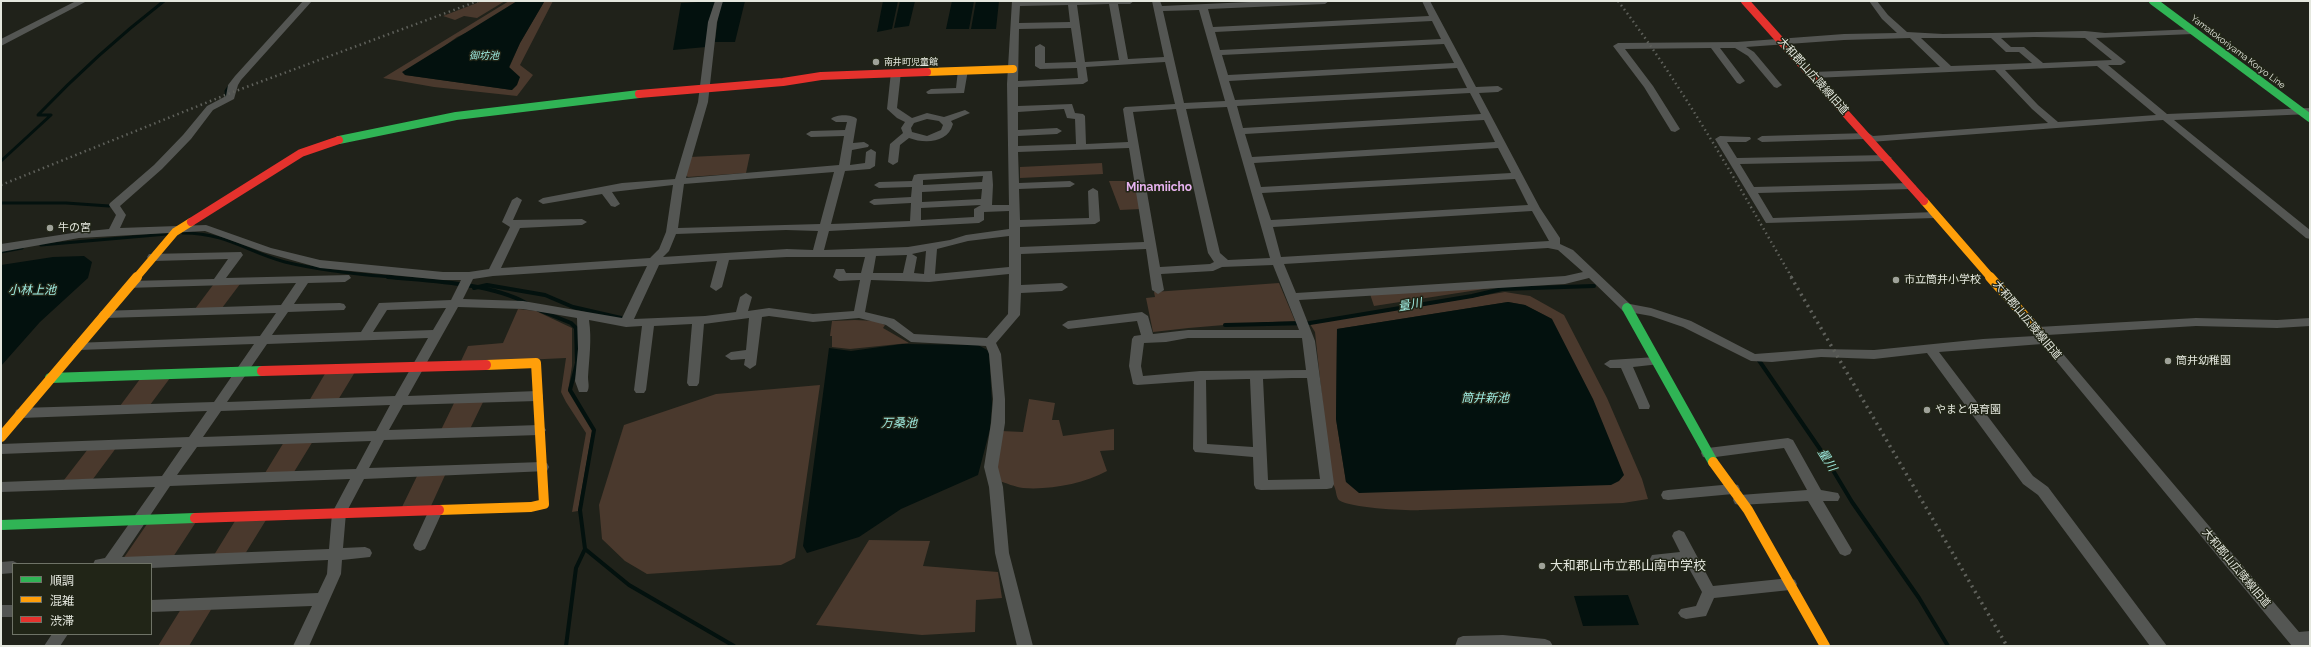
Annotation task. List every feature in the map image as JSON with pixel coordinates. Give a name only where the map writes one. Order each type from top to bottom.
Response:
[{"type":"street","points":[[1,43],[83,1]]},
{"type":"street","points":[[113,232],[121,215],[114,205],[158,167],[187,137],[210,108],[231,97],[233,85],[308,1]]},
{"type":"street","points":[[626,323],[654,262],[662,254],[671,231],[679,180],[706,87],[715,16],[719,1]]},
{"type":"street","points":[[990,342],[1014,315],[1016,289],[1015,149],[1012,84],[1015,3],[1130,1]]},
{"type":"street","points":[[1220,262],[1214,253],[1157,5],[1203,7],[1325,1]]},
{"type":"street","points":[[1426,1],[1536,208],[1554,238],[1555,246]]},
{"type":"street","name":"大和郡山広陵線旧道","points":[[1745,1],[1887,158],[2302,641]]},
{"type":"street","points":[[1873,1],[1885,17],[1909,35],[1949,70]]},
{"type":"street","name":"Yamatokoriyama Koryo Line","points":[[2153,1],[2305,111],[2310,118]]},
{"type":"street","points":[[1113,2],[1124,62]]},
{"type":"street","points":[[1012,84],[1083,81],[1072,3]]},
{"type":"street","points":[[1203,7],[1277,261],[1304,327],[1314,374],[1327,484],[1261,485],[1256,374]]},
{"type":"street","points":[[1209,30],[1435,18]]},
{"type":"street","points":[[1014,26],[1075,24]]},
{"type":"street","points":[[1676,128],[1648,86],[1618,46],[1713,45],[1782,42],[1844,37],[1909,35],[1943,37],[2085,34],[2106,36],[2194,31]]},
{"type":"street","points":[[1813,75],[1999,69],[2121,62],[2085,34]]},
{"type":"street","points":[[1993,35],[2010,50],[2021,49],[2041,66]]},
{"type":"street","points":[[1216,53],[1447,41]]},
{"type":"street","points":[[1737,44],[1751,54],[1777,85]]},
{"type":"street","points":[[1713,45],[1740,81]]},
{"type":"street","points":[[1040,47],[1040,66],[1081,65],[1170,59]]},
{"type":"street","points":[[2099,63],[2310,236]]},
{"type":"street","points":[[1224,78],[1460,65]]},
{"type":"street","points":[[1,437],[175,232],[301,153],[351,136],[448,118],[543,104],[706,87],[783,82],[811,77],[896,72],[1013,69]]},
{"type":"street","points":[[1999,69],[2035,107],[2056,125]]},
{"type":"street","points":[[931,92],[961,91],[963,70]]},
{"type":"street","points":[[896,72],[892,110],[911,121]]},
{"type":"street","points":[[1158,290],[1128,109],[1498,89]]},
{"type":"street","points":[[1013,109],[1069,106],[1070,116],[1080,116],[1081,147]]},
{"type":"street","points":[[1762,139],[1869,138],[2166,117],[2305,111]]},
{"type":"street","points":[[944,120],[948,124],[944,132],[927,139],[916,138],[908,134],[906,128],[911,121],[926,116],[944,120],[965,113]]},
{"type":"street","points":[[1239,131],[1488,117]]},
{"type":"street","points":[[818,254],[824,226],[842,168],[845,164],[852,119],[836,120]]},
{"type":"street","points":[[1014,133],[1057,131]]},
{"type":"street","points":[[944,132],[955,136]]},
{"type":"street","points":[[811,134],[850,133]]},
{"type":"street","points":[[893,162],[895,144],[908,134]]},
{"type":"street","points":[[1746,139],[1720,139],[1770,221],[1935,215]]},
{"type":"street","points":[[1015,149],[1134,145]]},
{"type":"street","points":[[1248,160],[1503,145]]},
{"type":"street","points":[[543,201],[606,190],[679,180],[795,174],[870,166],[868,149],[848,147]]},
{"type":"street","points":[[1734,161],[1887,158]]},
{"type":"street","points":[[915,224],[918,177],[988,173],[986,205]]},
{"type":"street","points":[[1257,190],[1520,176]]},
{"type":"street","points":[[1015,186],[1070,184]]},
{"type":"street","points":[[879,186],[917,194],[1015,208]]},
{"type":"street","points":[[1751,190],[1911,186]]},
{"type":"street","points":[[606,190],[614,204]]},
{"type":"street","points":[[1,248],[52,238],[113,232],[175,232],[216,230],[267,250],[320,264],[468,278],[493,272],[787,253],[818,254],[908,251],[1015,228],[1095,221],[1093,191]]},
{"type":"street","points":[[874,202],[917,194]]},
{"type":"street","points":[[517,200],[507,222],[516,225],[582,222]]},
{"type":"street","points":[[671,231],[824,226],[840,228],[979,220],[979,209],[986,205]]},
{"type":"street","points":[[1266,224],[1536,208]]},
{"type":"street","points":[[493,272],[516,225]]},
{"type":"street","points":[[1154,271],[1213,267],[1220,262],[1234,264],[1540,244],[1555,246],[1569,254],[1627,308],[1708,453],[1737,494],[1825,646]]},
{"type":"street","points":[[1016,250],[1150,245]]},
{"type":"street","points":[[929,278],[932,246]]},
{"type":"street","points":[[859,314],[871,253]]},
{"type":"street","points":[[153,257],[237,255],[217,282]]},
{"type":"street","points":[[716,287],[724,257]]},
{"type":"street","points":[[908,277],[911,257]]},
{"type":"street","points":[[840,272],[839,277],[929,278],[1016,270]]},
{"type":"street","points":[[1292,297],[1566,280],[1591,274]]},
{"type":"street","points":[[130,285],[345,278]]},
{"type":"street","points":[[301,646],[334,574],[339,513],[418,366],[459,298],[468,278]]},
{"type":"street","points":[[110,563],[305,279]]},
{"type":"street","points":[[1016,289],[1062,287]]},
{"type":"street","points":[[741,314],[746,297]]},
{"type":"street","points":[[365,336],[383,306],[459,298],[539,306],[626,323],[698,321],[756,313],[782,313],[819,318],[859,314],[890,322],[911,338],[990,342]]},
{"type":"street","points":[[105,314],[340,307]]},
{"type":"street","points":[[1627,308],[1668,318],[1705,332],[1759,358],[1822,353],[1850,356],[1881,354],[2041,336],[2196,322],[2277,324],[2310,322]]},
{"type":"street","points":[[732,356],[751,359],[756,313]]},
{"type":"street","points":[[582,315],[584,326],[584,360],[581,380],[583,389]]},
{"type":"street","points":[[1068,325],[1142,316],[1148,339]]},
{"type":"street","points":[[694,383],[698,321]]},
{"type":"street","points":[[640,390],[648,323]]},
{"type":"street","points":[[1304,327],[1138,339],[1135,366],[1136,381],[1200,375],[1314,374]]},
{"type":"street","points":[[78,346],[438,334]]},
{"type":"street","points":[[990,342],[995,354],[1000,399],[991,467],[996,487],[1002,553],[1025,646]]},
{"type":"street","points":[[1930,349],[2028,480],[2043,491],[2159,646]]},
{"type":"street","points":[[1610,364],[1656,361]]},
{"type":"street","points":[[1,525],[531,507],[544,504],[536,363],[50,378]]},
{"type":"street","points":[[1625,363],[1644,406]]},
{"type":"street","points":[[1200,375],[1200,449],[1259,452]]},
{"type":"street","points":[[21,413],[538,396]]},
{"type":"street","points":[[1,449],[539,430]]},
{"type":"street","points":[[1708,453],[1788,444],[1845,550]]},
{"type":"street","points":[[1,486],[542,467]]},
{"type":"street","points":[[1668,495],[1815,495],[1832,498]]},
{"type":"street","points":[[420,546],[436,510]]},
{"type":"street","points":[[1679,536],[1708,592],[1701,612],[1686,613]]},
{"type":"street","points":[[132,563],[365,553]]},
{"type":"street","points":[[1657,559],[1690,557]]},
{"type":"street","points":[[1,568],[12,568]]},
{"type":"street","points":[[1708,592],[1790,584]]},
{"type":"street","points":[[152,606],[323,599]]},
{"type":"street","points":[[1,611],[12,611]]},
{"type":"street","points":[[52,646],[59,635]]},
{"type":"street","points":[[1464,646],[1463,643],[1503,642],[1545,646]]},
{"type":"shaded area","points":[[482,1],[505,1],[477,18],[464,16],[455,20],[443,16]]},
{"type":"shaded area","points":[[509,1],[553,1],[520,65],[533,75],[517,96],[434,87],[383,78]],"holes":[[[544,2],[520,43],[509,68],[512,90],[405,75],[457,37]]]},
{"type":"shaded area","points":[[750,154],[746,173],[688,177],[685,175],[690,157]]},
{"type":"shaded area","points":[[1102,163],[1103,174],[1020,178],[1020,167]]},
{"type":"shaded area","points":[[1109,181],[1136,181],[1141,209],[1120,210]]},
{"type":"shaded area","points":[[1279,283],[1295,321],[1224,325],[1153,332],[1146,298],[1155,297],[1154,292]]},
{"type":"shaded area","points":[[240,284],[222,308],[195,309],[213,285]]},
{"type":"shaded area","points":[[1510,285],[1374,306],[1370,294]]},
{"type":"shaded area","points":[[1505,292],[1530,296],[1564,315],[1607,398],[1642,479],[1648,499],[1623,503],[1414,510],[1364,507],[1343,502],[1338,499],[1334,486],[1331,482],[1315,332],[1310,324]],"holes":[[[1508,302],[1525,305],[1552,319],[1346,482],[1336,419],[1337,329]]]},
{"type":"shaded area","points":[[518,309],[536,311],[572,328],[572,366],[568,391],[592,431],[578,511],[572,512],[586,433],[561,392],[566,358],[460,363],[468,346],[503,343]]},
{"type":"shaded area","points":[[832,321],[876,321],[885,325],[883,328],[909,343],[850,349],[832,347],[832,336],[830,336]]},
{"type":"shaded area","points":[[326,372],[355,372],[338,400],[309,401]]},
{"type":"shaded area","points":[[170,378],[150,405],[120,406],[140,379]]},
{"type":"shaded area","points":[[820,385],[795,558],[781,565],[647,574],[625,561],[602,539],[599,505],[624,425],[716,394]]},
{"type":"shaded area","points":[[1029,399],[1055,403],[1052,420],[1059,420],[1063,436],[1114,429],[1114,450],[1100,451],[1107,471],[1098,476],[1077,483],[1055,487],[1023,488],[999,481],[994,460],[1001,431],[1023,432]]},
{"type":"shaded area","points":[[484,400],[470,429],[441,430],[455,401]]},
{"type":"shaded area","points":[[313,441],[294,472],[265,473],[284,442]]},
{"type":"shaded area","points":[[116,448],[93,479],[64,480],[88,449]]},
{"type":"shaded area","points":[[446,473],[431,506],[402,507],[418,474]]},
{"type":"shaded area","points":[[266,520],[245,554],[214,555],[235,521]]},
{"type":"shaded area","points":[[196,522],[173,557],[123,559],[147,524]]},
{"type":"shaded area","points":[[869,540],[930,541],[923,566],[998,572],[1002,598],[976,600],[975,632],[922,635],[816,625]]},
{"type":"shaded area","points":[[212,608],[189,646],[158,646],[181,609]]},
{"type":"water","name":"御坊池","points":[[517,1],[544,2],[520,43],[509,67],[520,77],[517,85],[512,90],[405,75],[402,72]]},
{"type":"water","points":[[716,1],[713,7],[706,47],[673,50],[681,3]]},
{"type":"water","points":[[722,1],[745,1],[735,42],[715,42],[719,9]]},
{"type":"water","points":[[883,1],[898,1],[892,29],[877,32]]},
{"type":"water","points":[[900,1],[915,1],[909,26],[894,28]]},
{"type":"water","points":[[952,1],[974,1],[969,29],[946,29]]},
{"type":"water","points":[[976,1],[999,1],[996,29],[971,29]]},
{"type":"water","name":"小林上池","points":[[84,256],[92,262],[88,278],[40,322],[1,366],[1,265],[53,257]]},
{"type":"water","name":"筒井新池","points":[[1508,302],[1525,305],[1552,319],[1593,399],[1624,475],[1619,481],[1611,485],[1359,493],[1346,482],[1336,419],[1337,329]]},
{"type":"water","name":"万桑池","points":[[902,344],[978,345],[989,351],[992,404],[990,429],[978,475],[901,509],[859,537],[807,553],[803,546],[829,348],[851,351]]},
{"type":"water","points":[[1628,595],[1639,625],[1583,626],[1574,596]]},
{"type":"waterway","points":[[1,161],[51,115],[38,115],[83,70],[164,1]]},
{"type":"waterway","points":[[227,97],[226,91],[230,85]]},
{"type":"waterway","points":[[1,203],[66,203],[109,206]]},
{"type":"waterway","points":[[183,233],[212,236],[272,258],[313,268],[394,278]]},
{"type":"waterway","points":[[41,245],[167,234]]},
{"type":"waterway","points":[[1,252],[22,248]]},
{"type":"waterway","points":[[388,277],[394,278]]},
{"type":"waterway","points":[[394,278],[478,287]]},
{"type":"waterway","points":[[478,287],[487,285],[545,295],[573,307],[621,318]]},
{"type":"waterway","name":"量川","points":[[1225,325],[1310,323],[1472,296],[1502,289],[1594,286]]},
{"type":"waterway","points":[[478,287],[511,296],[526,303]]},
{"type":"waterway","points":[[539,310],[571,323],[576,328],[577,363],[570,390],[594,430],[580,510],[585,549]]},
{"type":"waterway","name":"量川","points":[[1758,359],[1822,452],[1852,502],[1919,598],[1948,646]]},
{"type":"waterway","points":[[566,646],[576,568],[585,549]]},
{"type":"waterway","points":[[585,549],[629,585],[734,646]]},
{"type":"railway","points":[[1,185],[233,92],[478,1]]},
{"type":"railway","points":[[1618,1],[1688,102],[1792,278]]},
{"type":"railway","points":[[1791,277],[2007,646]]},
{"type":"traffic: fast","points":[[2153,1],[2310,118]]},
{"type":"traffic: fast","points":[[339,140],[456,116],[639,94]]},
{"type":"traffic: fast","points":[[1627,308],[1713,462]]},
{"type":"traffic: fast","points":[[50,378],[262,371]]},
{"type":"traffic: fast","points":[[1,525],[195,518]]},
{"type":"traffic: slow","points":[[927,72],[1013,69]]},
{"type":"traffic: slow","points":[[1924,201],[2038,331]]},
{"type":"traffic: slow","points":[[1,437],[175,232],[191,222]]},
{"type":"traffic: slow","points":[[439,510],[531,507],[544,504],[536,363],[486,365]]},
{"type":"traffic: slow","points":[[1713,462],[1748,510],[1825,646]]},
{"type":"traffic: jam","points":[[1745,1],[1924,201]]},
{"type":"traffic: jam","points":[[639,94],[783,82],[821,76],[927,72]]},
{"type":"traffic: jam","points":[[191,222],[301,153],[339,140]]},
{"type":"traffic: jam","points":[[262,371],[486,365]]},
{"type":"traffic: jam","points":[[195,518],[439,510]]},
{"type":"place","name":"南井町児童館","points":[[876,62]]},
{"type":"place","name":"牛の宮","points":[[50,228]]},
{"type":"place","name":"市立筒井小学校","points":[[1896,280]]},
{"type":"place","name":"筒井幼稚園","points":[[2168,361]]},
{"type":"place","name":"やまと保育園","points":[[1927,410]]},
{"type":"place","name":"大和郡山市立郡山南中学校","points":[[1542,566]]},
{"type":"district","name":"Minamiicho","points":[[1159,187]]}]
